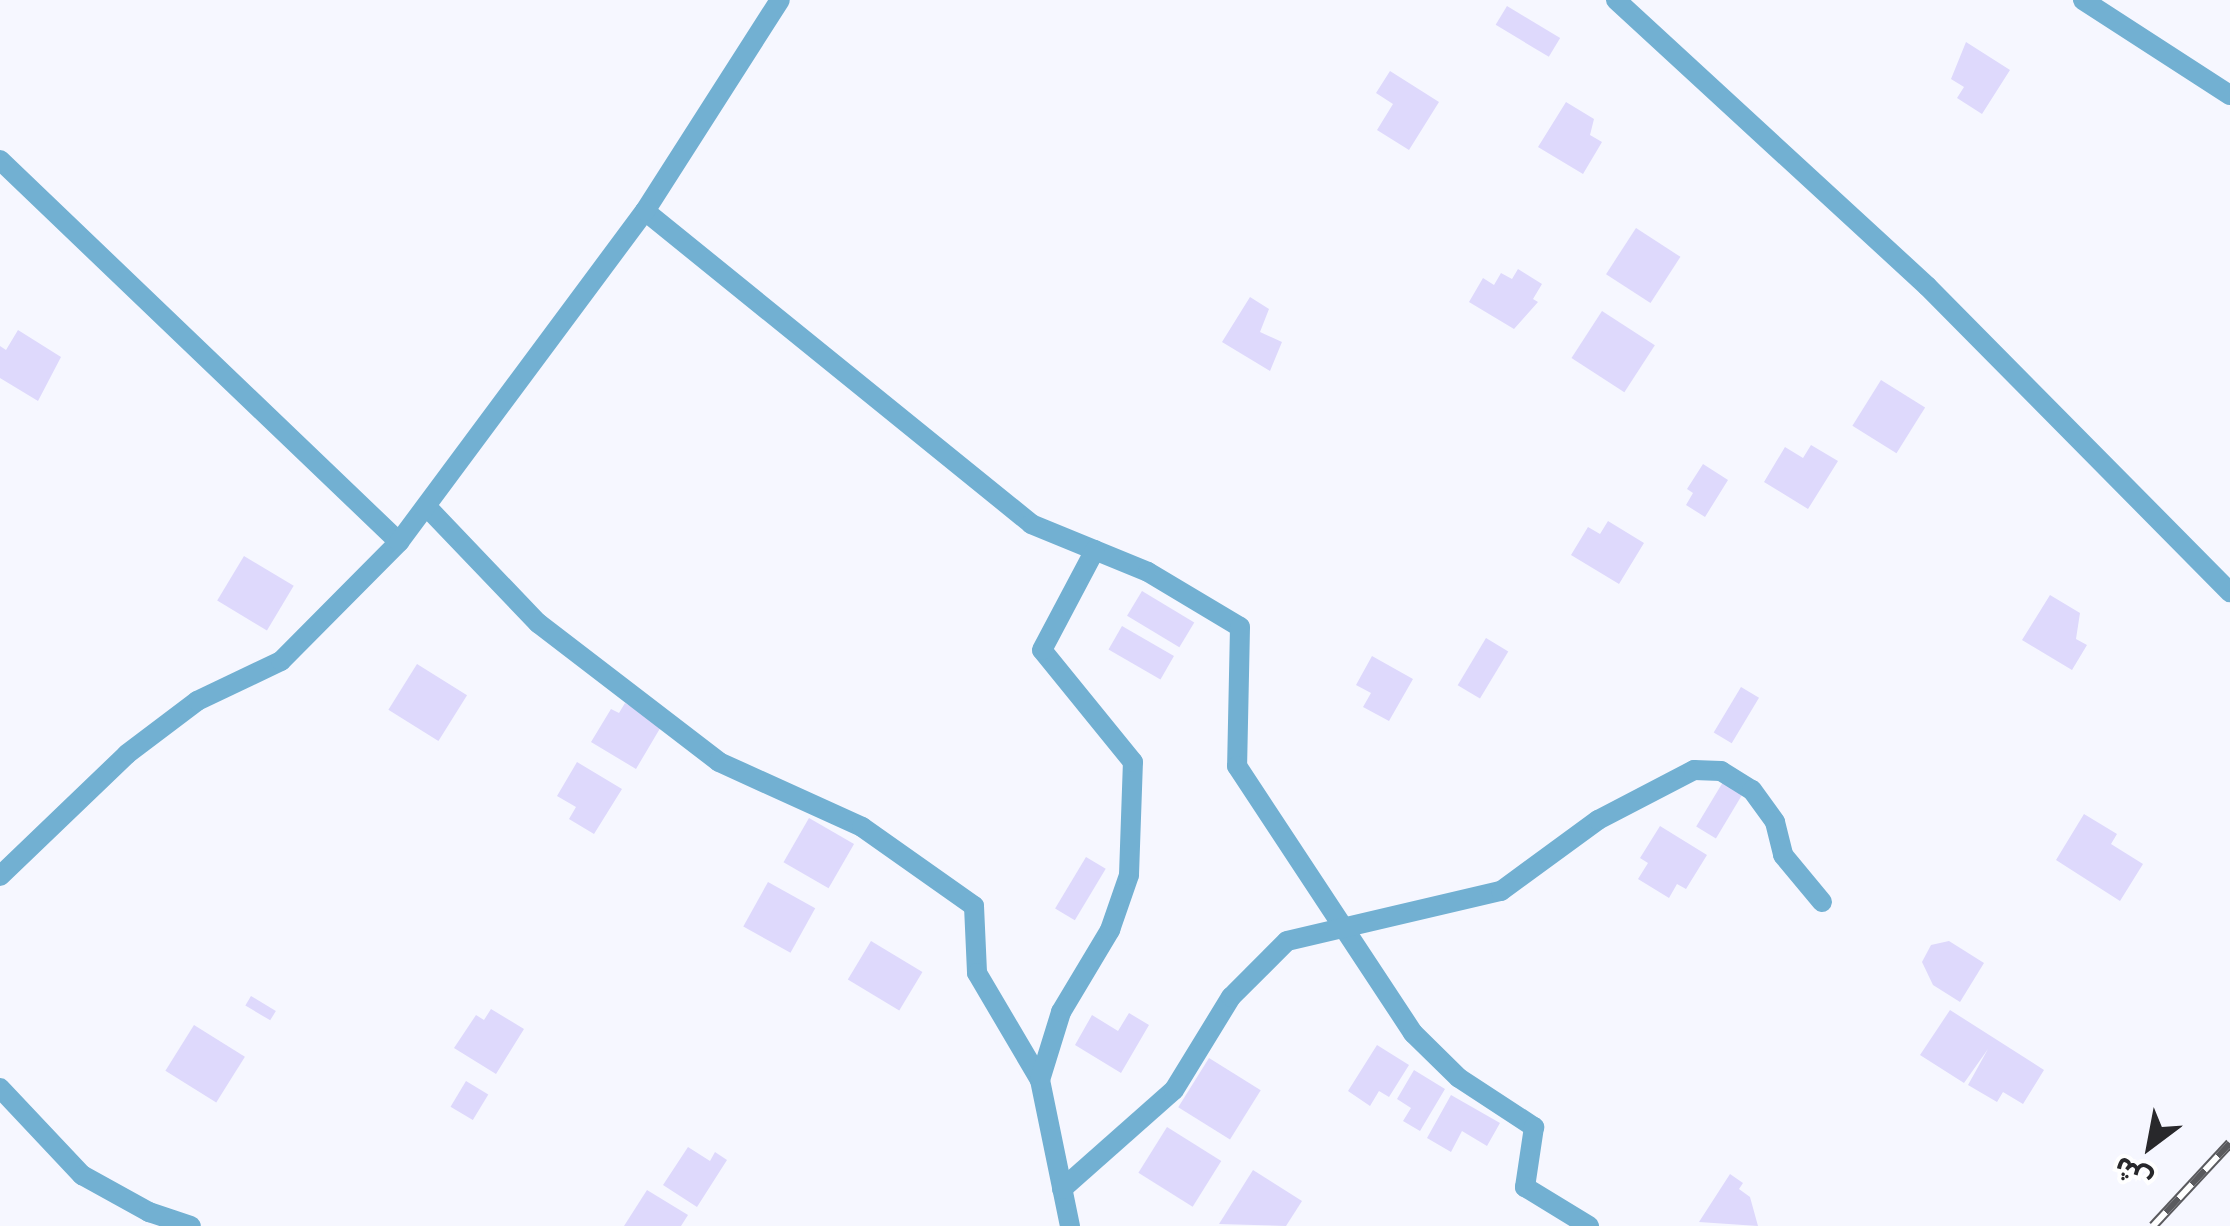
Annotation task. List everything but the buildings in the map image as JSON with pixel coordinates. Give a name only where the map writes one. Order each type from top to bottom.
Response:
[{"type":"street","points":[[0,876],[127,754],[196,701],[281,661],[399,542],[645,211],[780,0]]},
{"type":"street","points":[[1616,0],[1926,286],[2230,592]]},
{"type":"street","points":[[2083,0],[2230,96]]},
{"type":"street","points":[[0,160],[399,542]]},
{"type":"street","points":[[645,211],[1031,524],[1148,572],[1240,627],[1237,766],[1412,1033],[1459,1078],[1534,1127],[1525,1187],[1589,1226]]},
{"type":"street","points":[[427,507],[538,622],[718,762],[862,827],[974,906],[977,973],[1040,1080],[1070,1226]]},
{"type":"street","points":[[1040,1080],[1060,1012],[1110,930],[1129,875],[1133,762],[1042,650],[1095,550]]},
{"type":"street","points":[[1062,1189],[1174,1090],[1231,996],[1263,959],[1307,934],[1344,931],[1501,890],[1598,820],[1694,770],[1720,771],[1752,790],[1774,822],[1783,855],[1822,902]]},
{"type":"street","points":[[0,1088],[82,1175],[123,1200],[192,1226]]},
{"type":"railway","points":[[2153,1226],[2230,1143]]}]
